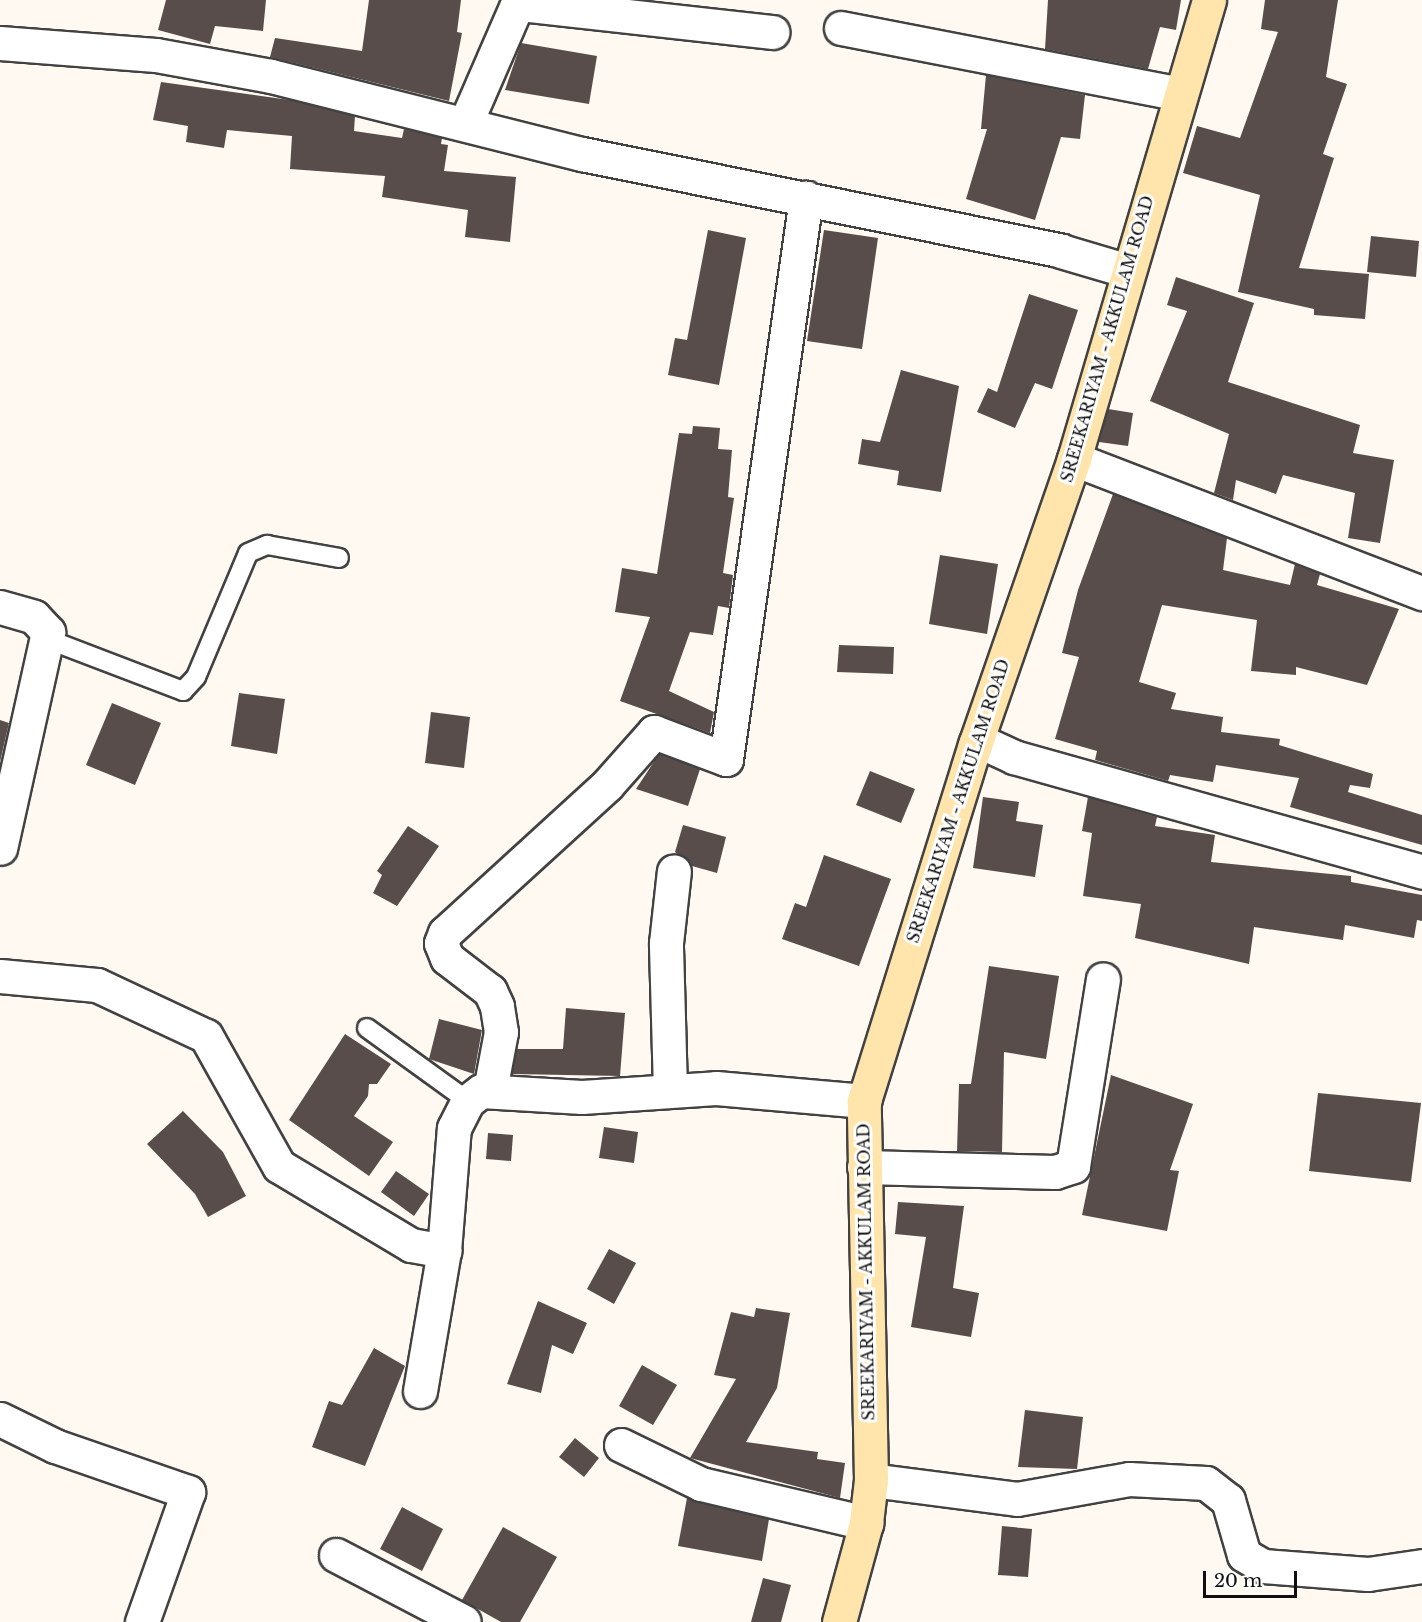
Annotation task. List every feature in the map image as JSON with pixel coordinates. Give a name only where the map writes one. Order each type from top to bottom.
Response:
[{"type":"main road","name":"SREEKARIYAM - AKKULAM ROAD","points":[[839,1622],[866,1523],[871,1480],[864,1101],[977,740],[1074,459],[1125,270],[1209,0]]},
{"type":"street","points":[[466,122],[519,2],[772,32]]},
{"type":"street","points":[[841,28],[1179,94]]},
{"type":"street","points":[[0,43],[156,55],[271,76],[466,122],[582,154],[1061,250],[1125,270]]},
{"type":"street","points":[[420,1391],[444,1251],[454,1128],[479,1096],[501,1032],[497,1006],[490,991],[447,958],[441,943],[445,933],[607,785],[654,732],[726,759],[806,198]]},
{"type":"street","points":[[1074,459],[1422,593]]},
{"type":"street","points":[[0,606],[45,625],[47,639],[0,848]]},
{"type":"street","points":[[977,740],[1014,757],[1422,872]]},
{"type":"street","points":[[670,1090],[666,943],[674,871]]},
{"type":"street","points":[[0,976],[97,985],[206,1036],[279,1166],[411,1245],[444,1251]]},
{"type":"street","points":[[864,1167],[1054,1172],[1072,1166],[1103,979]]},
{"type":"street","points":[[479,1096],[582,1097],[716,1088],[864,1101]]},
{"type":"street","points":[[0,1419],[55,1446],[188,1492],[142,1622]]},
{"type":"street","points":[[621,1445],[701,1484],[866,1523]]},
{"type":"street","points":[[871,1480],[1017,1499],[1129,1479],[1206,1483],[1228,1500],[1244,1555],[1263,1566],[1368,1574],[1422,1566]]},
{"type":"street","points":[[336,1555],[464,1622]]},
{"type":"lane","points":[[47,639],[183,691],[196,677],[248,553],[267,545],[339,558]]},
{"type":"lane","points":[[367,1028],[479,1096]]},
{"type":"building","points":[[166,0],[266,0],[263,31],[215,26],[210,44],[158,30]]},
{"type":"building","points":[[369,0],[461,0],[457,32],[462,33],[449,101],[270,57],[275,38],[362,51]]},
{"type":"building","points":[[1048,0],[1181,0],[1176,30],[1160,27],[1148,69],[1045,49]]},
{"type":"building","points":[[1265,0],[1338,0],[1326,77],[1347,84],[1323,154],[1334,158],[1299,268],[1369,274],[1365,319],[1314,315],[1314,309],[1238,292],[1260,195],[1183,173],[1197,126],[1240,138],[1278,32],[1261,29]]},
{"type":"building","points":[[521,43],[597,56],[589,104],[505,90]]},
{"type":"building","points":[[986,75],[1085,95],[1080,139],[1061,137],[1035,220],[966,199],[987,129],[981,129]]},
{"type":"building","points":[[161,82],[290,100],[355,116],[354,131],[402,138],[404,129],[442,138],[441,144],[448,145],[444,171],[516,177],[510,242],[465,237],[468,210],[382,197],[385,176],[290,169],[292,136],[227,130],[224,148],[186,142],[188,126],[153,120]]},
{"type":"building","points":[[708,230],[746,238],[719,385],[668,375],[675,338],[687,340]]},
{"type":"building","points":[[824,230],[878,238],[862,349],[807,341]]},
{"type":"building","points":[[1371,236],[1419,241],[1416,277],[1367,272]]},
{"type":"building","points":[[1176,277],[1254,303],[1228,382],[1360,425],[1353,453],[1394,460],[1380,543],[1348,538],[1355,493],[1283,475],[1276,494],[1236,480],[1233,500],[1214,493],[1229,434],[1150,401],[1187,311],[1167,305]]},
{"type":"building","points":[[1029,294],[1078,310],[1052,389],[1035,383],[1015,428],[977,412],[988,388],[997,392]]},
{"type":"building","points":[[901,370],[959,386],[941,492],[897,485],[899,471],[858,464],[862,439],[880,442]]},
{"type":"building","points":[[1108,409],[1133,413],[1128,446],[1099,442]]},
{"type":"building","points":[[693,426],[720,428],[718,449],[732,450],[728,497],[734,498],[723,573],[733,575],[729,608],[718,606],[713,635],[690,632],[669,691],[714,712],[710,733],[620,701],[650,617],[615,612],[622,568],[657,574],[679,433],[692,434]]},
{"type":"building","points":[[1113,494],[1227,538],[1223,570],[1290,585],[1295,564],[1320,574],[1317,585],[1399,609],[1367,685],[1296,667],[1296,675],[1251,671],[1257,620],[1162,605],[1139,682],[1176,693],[1171,709],[1223,717],[1221,732],[1280,739],[1279,745],[1373,774],[1370,788],[1350,785],[1348,792],[1422,815],[1422,845],[1290,807],[1299,778],[1216,765],[1213,782],[1170,775],[1168,781],[1095,760],[1097,751],[1055,739],[1079,657],[1062,653],[1078,590]]},
{"type":"building","points":[[940,555],[998,564],[987,634],[929,624]]},
{"type":"building","points":[[839,645],[894,647],[893,674],[837,672]]},
{"type":"building","points":[[239,693],[285,699],[277,754],[231,746]]},
{"type":"building","points":[[112,703],[161,723],[135,785],[86,765]]},
{"type":"building","points":[[431,712],[470,717],[464,768],[425,763]]},
{"type":"building","points":[[0,720],[9,723],[0,762]]},
{"type":"building","points":[[659,754],[700,769],[688,806],[636,789]]},
{"type":"building","points":[[870,771],[915,789],[901,823],[856,805]]},
{"type":"building","points":[[983,797],[1019,802],[1016,821],[1043,825],[1035,877],[973,868]]},
{"type":"building","points":[[1088,797],[1157,817],[1155,826],[1215,835],[1211,862],[1351,876],[1351,882],[1422,895],[1422,921],[1417,920],[1414,938],[1345,925],[1343,940],[1254,927],[1249,964],[1135,938],[1141,904],[1083,896],[1092,833],[1082,831]]},
{"type":"building","points":[[683,825],[726,837],[717,873],[692,866],[675,852]]},
{"type":"building","points":[[408,826],[439,846],[397,906],[373,893],[382,875],[377,871]]},
{"type":"building","points":[[824,855],[891,879],[859,966],[782,939],[795,903],[806,907]]},
{"type":"building","points":[[989,966],[1059,976],[1046,1059],[1004,1052],[1002,1152],[957,1151],[959,1084],[971,1084]]},
{"type":"building","points":[[566,1008],[625,1013],[620,1076],[512,1074],[517,1049],[563,1049]]},
{"type":"building","points":[[439,1019],[482,1030],[474,1074],[429,1059]]},
{"type":"building","points":[[345,1034],[391,1064],[377,1084],[369,1084],[368,1096],[354,1116],[393,1142],[369,1176],[289,1120]]},
{"type":"building","points":[[1111,1075],[1193,1104],[1170,1170],[1179,1171],[1167,1231],[1082,1215]]},
{"type":"building","points":[[1318,1093],[1421,1103],[1411,1182],[1309,1171]]},
{"type":"building","points":[[183,1111],[223,1152],[246,1196],[208,1217],[195,1194],[147,1144]]},
{"type":"building","points":[[604,1127],[638,1132],[634,1163],[599,1158]]},
{"type":"building","points":[[488,1133],[513,1135],[511,1161],[486,1159]]},
{"type":"building","points":[[396,1171],[429,1194],[414,1216],[381,1192]]},
{"type":"building","points":[[898,1202],[964,1206],[953,1288],[979,1293],[971,1337],[911,1327],[926,1237],[895,1234]]},
{"type":"building","points":[[609,1249],[636,1263],[614,1304],[587,1289]]},
{"type":"building","points":[[538,1301],[587,1323],[573,1354],[552,1345],[541,1393],[507,1384]]},
{"type":"building","points":[[756,1308],[790,1313],[777,1388],[746,1442],[818,1452],[817,1459],[845,1463],[840,1498],[690,1458],[736,1379],[714,1375],[731,1312],[754,1317]]},
{"type":"building","points":[[374,1348],[405,1366],[365,1466],[312,1447],[329,1401],[342,1405]]},
{"type":"building","points":[[642,1365],[677,1385],[653,1425],[619,1406]]},
{"type":"building","points":[[1025,1410],[1083,1417],[1077,1469],[1018,1467]]},
{"type":"building","points":[[575,1438],[599,1458],[584,1477],[559,1457]]},
{"type":"building","points":[[687,1498],[769,1519],[762,1561],[678,1546]]},
{"type":"building","points":[[402,1507],[443,1529],[422,1571],[380,1549]]},
{"type":"building","points":[[1002,1526],[1032,1529],[1028,1577],[998,1575]]},
{"type":"building","points":[[503,1527],[557,1557],[520,1622],[501,1622],[462,1600]]},
{"type":"building","points":[[763,1578],[791,1585],[781,1622],[751,1622]]}]
